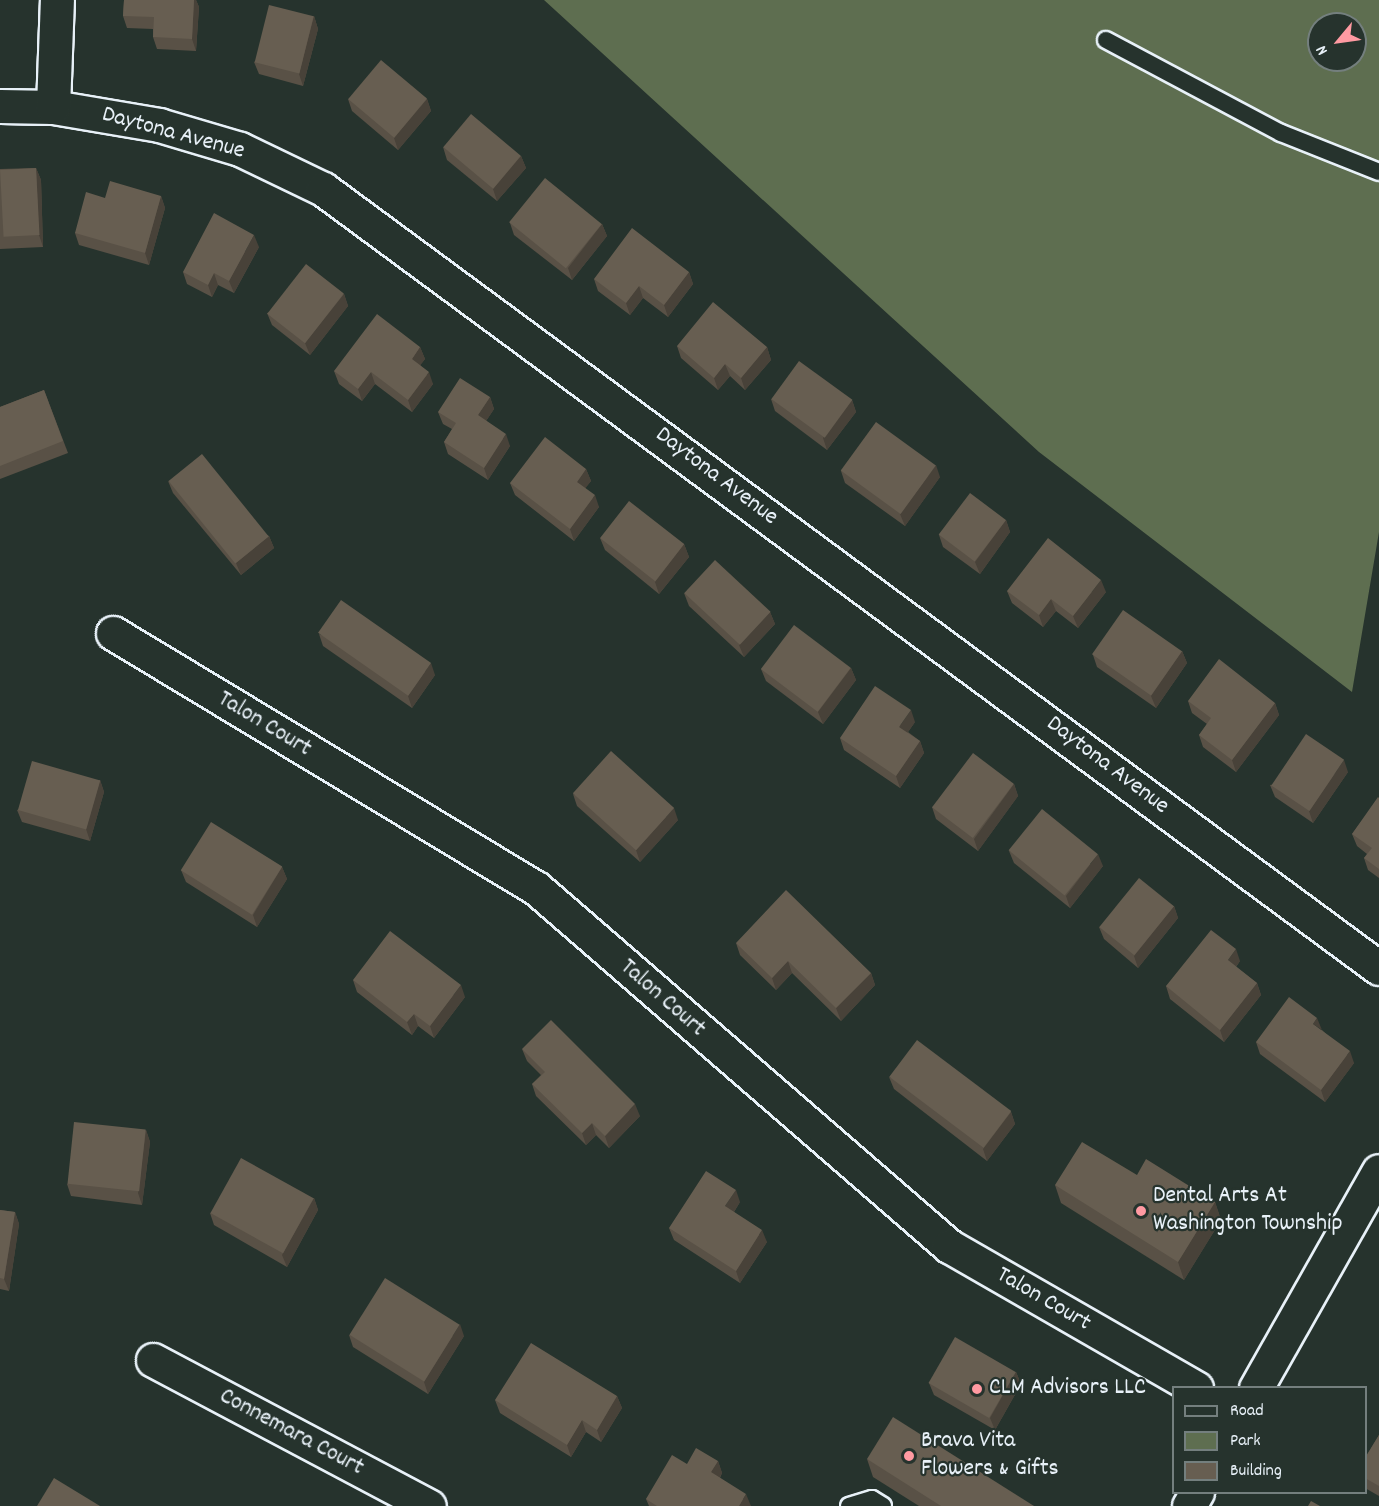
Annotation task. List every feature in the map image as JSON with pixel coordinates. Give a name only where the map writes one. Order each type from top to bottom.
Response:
[{"type":"street","points":[[53,106],[57,0]]},
{"type":"street","name":"Daytona Avenue","points":[[0,106],[53,106],[203,137],[323,189],[1379,968]]},
{"type":"street","name":"Talon Court","points":[[113,633],[536,888],[949,1246],[1193,1386]]},
{"type":"street","points":[[1257,1386],[1379,1171]]},
{"type":"street","name":"Connemara Court","points":[[153,1360],[429,1506]]},
{"type":"lane","points":[[1106,40],[1281,133],[1379,172]]},
{"type":"lane","points":[[853,1503],[884,1506]]},
{"type":"green space","points":[[544,0],[1379,0],[1379,532],[1352,692],[1039,452]]},
{"type":"building","points":[[124,0],[194,0],[192,39],[153,37],[154,17],[123,16]]},
{"type":"building","points":[[269,5],[314,16],[299,73],[255,62]]},
{"type":"building","points":[[381,60],[427,99],[394,138],[348,99]]},
{"type":"building","points":[[471,114],[521,156],[493,189],[443,147]]},
{"type":"building","points":[[36,168],[40,235],[4,237],[0,170]]},
{"type":"building","points":[[545,178],[602,224],[566,268],[509,222]]},
{"type":"building","points":[[110,181],[161,196],[145,253],[75,233],[86,192],[105,198]]},
{"type":"building","points":[[214,213],[254,235],[229,281],[214,273],[208,285],[183,272]]},
{"type":"building","points":[[632,228],[689,272],[664,305],[639,286],[626,303],[594,279]]},
{"type":"building","points":[[306,264],[344,294],[305,343],[267,314]]},
{"type":"building","points":[[713,302],[767,347],[741,378],[725,364],[714,378],[677,346]]},
{"type":"building","points":[[377,314],[420,347],[412,359],[429,372],[408,400],[371,372],[358,389],[334,371]]},
{"type":"building","points":[[799,361],[852,400],[825,438],[771,399]]},
{"type":"building","points":[[460,378],[490,397],[478,415],[506,434],[484,468],[444,442],[456,423],[438,412]]},
{"type":"building","points":[[44,390],[63,441],[0,466],[0,407]]},
{"type":"building","points":[[876,422],[936,465],[901,514],[841,471]]},
{"type":"building","points":[[545,437],[586,469],[577,482],[595,495],[570,529],[510,483]]},
{"type":"building","points":[[202,454],[269,536],[235,563],[169,481]]},
{"type":"building","points":[[970,493],[1006,520],[975,562],[939,535]]},
{"type":"building","points":[[629,501],[684,544],[655,581],[600,538]]},
{"type":"building","points":[[1048,538],[1101,580],[1073,616],[1051,599],[1039,615],[1007,591]]},
{"type":"building","points":[[715,560],[771,612],[740,645],[684,593]]},
{"type":"building","points":[[341,600],[431,663],[408,696],[318,633]]},
{"type":"building","points":[[1123,610],[1182,651],[1151,696],[1092,654]]},
{"type":"building","points":[[794,625],[851,668],[818,712],[761,669]]},
{"type":"building","points":[[1219,659],[1275,703],[1232,760],[1199,735],[1211,718],[1188,701]]},
{"type":"building","points":[[875,686],[911,710],[899,727],[920,741],[896,776],[840,738]]},
{"type":"building","points":[[1306,734],[1344,760],[1309,811],[1271,785]]},
{"type":"building","points":[[611,751],[674,808],[636,850],[573,793]]},
{"type":"building","points":[[973,753],[1014,784],[973,838],[932,807]]},
{"type":"building","points":[[32,761],[100,781],[86,830],[18,810]]},
{"type":"building","points":[[1378,797],[1379,869],[1364,858],[1372,848],[1352,834]]},
{"type":"building","points":[[1042,809],[1098,854],[1065,895],[1009,850]]},
{"type":"building","points":[[211,822],[282,867],[252,915],[181,870]]},
{"type":"building","points":[[1139,878],[1174,906],[1134,955],[1099,927]]},
{"type":"building","points":[[786,890],[871,973],[836,1008],[788,961],[772,978],[736,943]]},
{"type":"building","points":[[1211,930],[1236,949],[1228,960],[1257,983],[1220,1030],[1166,986]]},
{"type":"building","points":[[390,931],[461,985],[430,1026],[414,1014],[407,1022],[353,980]]},
{"type":"building","points":[[1289,997],[1317,1018],[1313,1024],[1350,1051],[1321,1090],[1256,1042]]},
{"type":"building","points":[[551,1020],[635,1104],[605,1136],[592,1123],[582,1133],[532,1084],[545,1072],[522,1049]]},
{"type":"building","points":[[917,1040],[1011,1111],[984,1148],[889,1077]]},
{"type":"building","points":[[74,1122],[146,1130],[139,1191],[68,1184]]},
{"type":"building","name":"Dental Arts At Washington Township","points":[[1082,1142],[1137,1175],[1146,1159],[1215,1202],[1178,1262],[1055,1185]]},
{"type":"building","points":[[241,1158],[314,1198],[283,1253],[210,1213]]},
{"type":"building","points":[[706,1171],[736,1190],[725,1206],[762,1230],[736,1271],[669,1228]]},
{"type":"building","points":[[0,1210],[15,1212],[4,1279],[0,1278]]},
{"type":"building","points":[[385,1278],[460,1325],[424,1381],[349,1335]]},
{"type":"building","name":"CLM Advisors LLC","points":[[955,1337],[1016,1372],[989,1418],[928,1383]]},
{"type":"building","points":[[531,1343],[617,1396],[597,1430],[582,1420],[567,1445],[495,1400]]},
{"type":"building","name":"Brava Vita Flowers & Gifts","points":[[893,1417],[1034,1506],[941,1506],[867,1459]]},
{"type":"building","points":[[1379,1435],[1379,1486],[1367,1479],[1367,1455]]},
{"type":"building","points":[[696,1448],[718,1461],[711,1472],[746,1494],[739,1506],[657,1506],[646,1499],[672,1455],[687,1464]]},
{"type":"building","points":[[54,1478],[100,1506],[37,1506]]},
{"type":"building","points":[[1311,1501],[1320,1506],[1308,1506]]},
{"type":"place","name":"Dental Arts At Washington Township","points":[[1141,1211]]},
{"type":"place","name":"CLM Advisors LLC","points":[[977,1389]]},
{"type":"place","name":"Brava Vita Flowers & Gifts","points":[[909,1456]]}]
